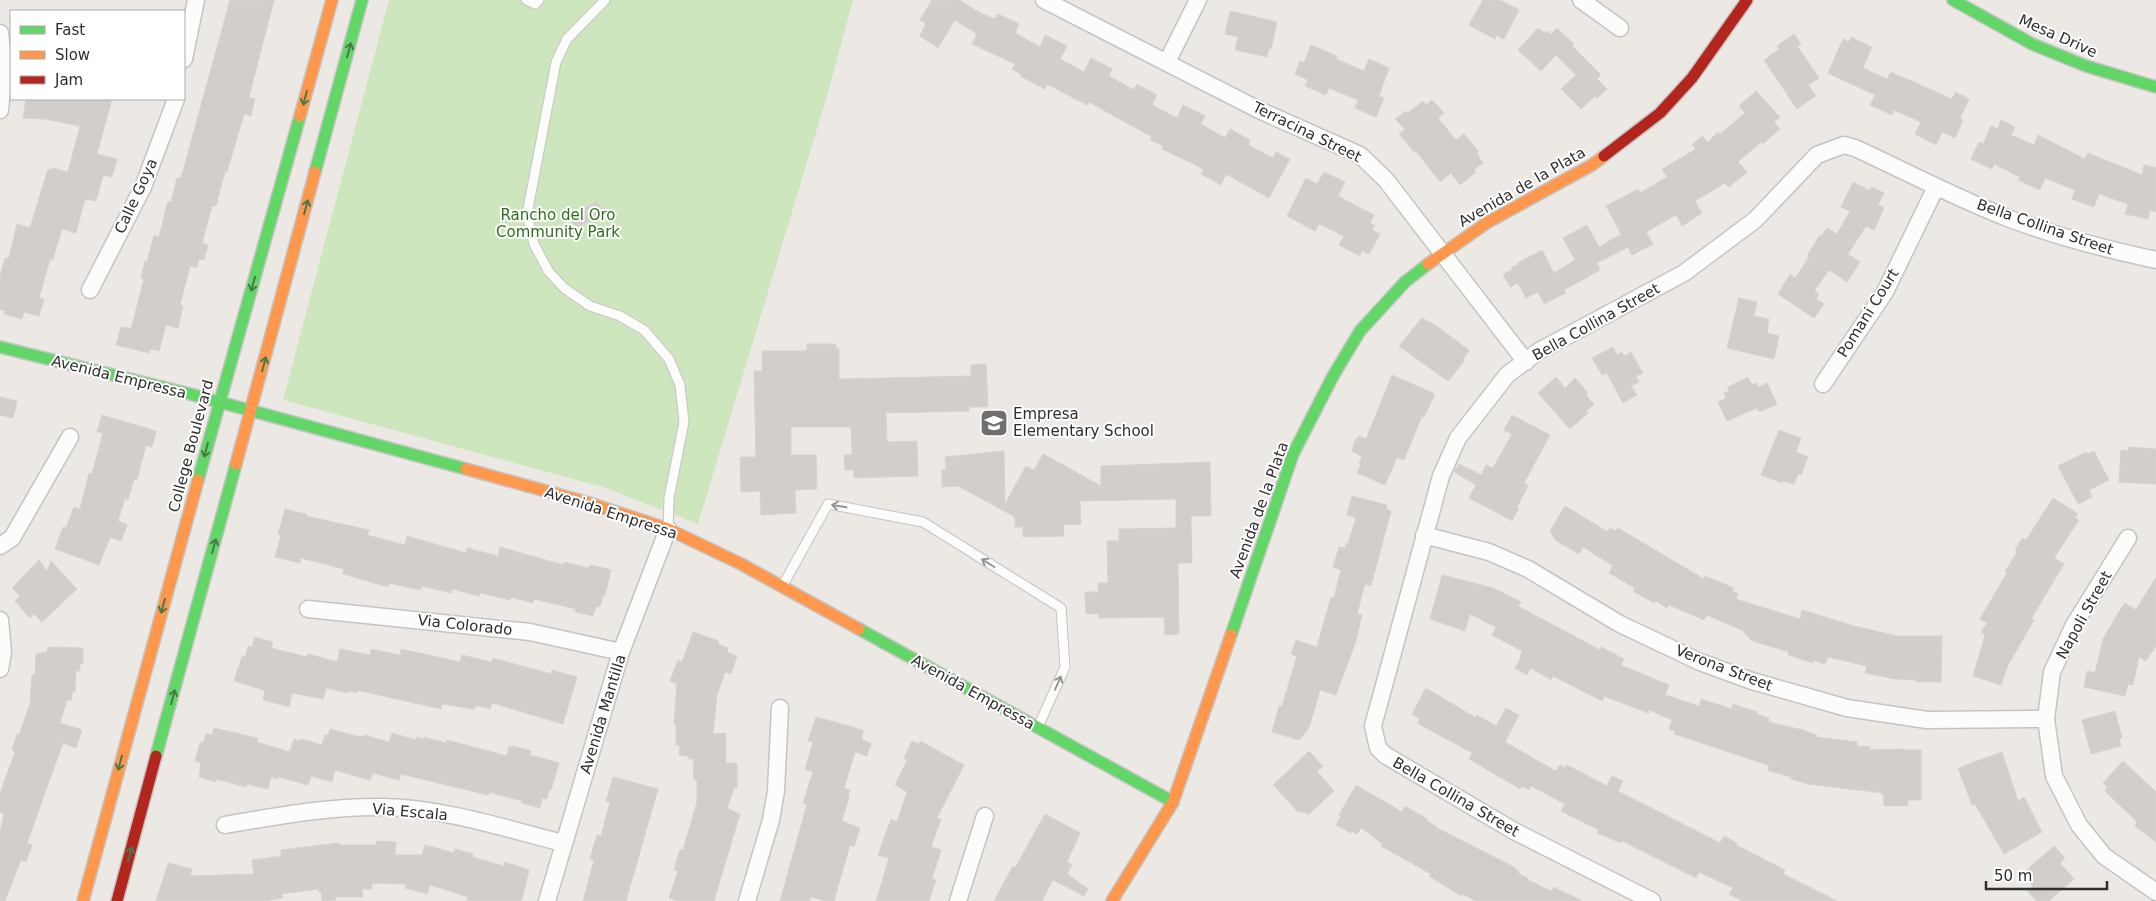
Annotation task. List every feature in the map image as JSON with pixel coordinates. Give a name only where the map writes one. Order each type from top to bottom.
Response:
[{"type":"street","points":[[185,50],[196,0]]},
{"type":"street","name":"College Boulevard","points":[[83,901],[218,403],[267,238],[332,0]]},
{"type":"street","points":[[117,901],[362,0]]},
{"type":"street","name":"Terracina Street","points":[[1044,0],[1259,110],[1360,155],[1386,180],[1526,362]]},
{"type":"street","points":[[1167,62],[1198,0]]},
{"type":"street","points":[[1582,0],[1620,28]]},
{"type":"street","name":"Avenida de la Plata","points":[[1112,901],[1173,802],[1293,454],[1333,376],[1360,331],[1405,282],[1442,253],[1488,222],[1592,165],[1660,113],[1692,78],[1747,0]]},
{"type":"street","name":"Mesa Drive","points":[[1953,0],[2032,44],[2086,66],[2156,87]]},
{"type":"street","points":[[0,33],[4,68],[0,110]]},
{"type":"street","name":"Calle Goya","points":[[90,290],[143,187],[176,100]]},
{"type":"street","name":"Bella Collina Street","points":[[1652,901],[1514,831],[1385,755],[1378,748],[1373,726],[1424,535],[1442,476],[1458,438],[1507,375],[1539,351],[1684,273],[1755,220],[1818,156],[1844,145],[1855,148],[1936,187],[2005,217],[2100,248],[2156,260]]},
{"type":"street","name":"Pomani Court","points":[[1823,384],[1885,292],[1936,187]]},
{"type":"street","name":"Avenida Empressa","points":[[0,348],[190,394],[589,504],[668,529],[741,564],[1173,802]]},
{"type":"street","points":[[0,546],[12,538],[70,437]]},
{"type":"street","name":"Avenida Mantilla","points":[[547,901],[621,652],[668,529]]},
{"type":"street","name":"Verona Street","points":[[1424,535],[1490,552],[1528,569],[1620,624],[1700,662],[1752,681],[1847,708],[1927,720],[2046,719]]},
{"type":"street","name":"Napoli Street","points":[[2128,538],[2074,626],[2052,672],[2046,719],[2054,776],[2079,825],[2104,856],[2156,892]]},
{"type":"street","name":"Via Colorado","points":[[308,609],[530,632],[621,652]]},
{"type":"street","points":[[0,620],[2,652],[0,669]]},
{"type":"street","points":[[747,901],[771,820],[776,791],[780,708]]},
{"type":"street","name":"Via Escala","points":[[225,825],[315,810],[386,807],[451,815],[563,843]]},
{"type":"street","points":[[958,901],[986,816]]},
{"type":"lane","points":[[526,0],[536,4],[539,0]]},
{"type":"lane","points":[[605,0],[567,38],[556,62],[527,214],[534,244],[549,272],[564,288],[590,306],[620,316],[644,330],[669,359],[680,385],[684,422],[669,498],[668,529]]},
{"type":"lane","points":[[782,587],[828,504],[923,522],[1061,608],[1065,667],[1038,728]]},
{"type":"green space","name":"Rancho del Oro Community Park","points":[[389,0],[853,0],[830,86],[698,524],[606,488],[283,400]]},
{"type":"building","points":[[230,0],[274,0],[249,97],[255,99],[251,116],[244,114],[227,172],[225,171],[216,206],[212,206],[202,243],[208,245],[204,260],[199,259],[197,268],[190,266],[180,305],[183,306],[178,328],[166,325],[159,351],[151,349],[149,353],[116,345],[121,327],[131,329],[144,279],[141,278],[145,261],[147,262],[154,235],[159,237],[168,201],[171,202],[177,178],[181,178]]},
{"type":"building","points":[[932,0],[959,0],[982,14],[995,19],[998,14],[1019,24],[1015,33],[1040,47],[1045,35],[1067,46],[1060,59],[1084,72],[1091,58],[1112,69],[1109,76],[1134,90],[1137,84],[1157,95],[1152,105],[1177,118],[1183,105],[1205,116],[1201,124],[1225,138],[1230,129],[1250,140],[1248,145],[1273,158],[1276,152],[1290,159],[1269,198],[1226,174],[1221,185],[1201,174],[1204,169],[1162,149],[1163,146],[1150,140],[1152,137],[1089,102],[1087,105],[1047,84],[1045,89],[1020,76],[1021,74],[1012,69],[1015,64],[972,44],[977,34],[955,20],[938,48],[920,36],[926,23],[920,20]]},
{"type":"building","points":[[1483,0],[1500,0],[1519,10],[1504,39],[1496,35],[1495,39],[1469,25]]},
{"type":"building","points":[[1230,11],[1277,22],[1271,49],[1269,48],[1267,57],[1235,50],[1238,37],[1225,34]]},
{"type":"building","points":[[1538,28],[1544,33],[1547,31],[1551,34],[1557,28],[1601,75],[1597,79],[1607,89],[1597,98],[1595,96],[1581,109],[1561,89],[1576,75],[1556,55],[1541,71],[1518,50]]},
{"type":"building","points":[[1794,34],[1801,44],[1797,46],[1819,78],[1808,85],[1816,96],[1797,109],[1764,60],[1779,49],[1777,46]]},
{"type":"building","points":[[1851,37],[1872,47],[1863,68],[1887,79],[1891,72],[1952,99],[1955,92],[1969,99],[1960,118],[1963,120],[1955,138],[1942,132],[1936,145],[1915,134],[1921,122],[1894,110],[1892,115],[1870,105],[1875,95],[1828,73],[1843,39],[1849,42]]},
{"type":"building","points":[[1311,45],[1337,56],[1336,59],[1364,71],[1369,59],[1389,68],[1379,96],[1384,98],[1376,117],[1355,108],[1358,100],[1329,88],[1326,95],[1305,86],[1308,80],[1295,74],[1300,61],[1304,63]]},
{"type":"building","points":[[1756,91],[1780,117],[1774,122],[1780,129],[1763,144],[1761,142],[1738,162],[1747,172],[1729,187],[1725,183],[1695,201],[1702,213],[1682,226],[1676,215],[1646,232],[1653,244],[1632,255],[1628,247],[1597,263],[1600,270],[1564,290],[1566,293],[1544,304],[1538,292],[1526,298],[1518,283],[1510,287],[1503,274],[1512,270],[1511,268],[1518,263],[1542,250],[1554,273],[1575,260],[1563,238],[1587,225],[1599,247],[1621,234],[1606,206],[1638,189],[1640,193],[1667,177],[1662,169],[1696,149],[1692,145],[1702,136],[1708,142],[1718,132],[1720,134],[1745,113],[1739,106]]},
{"type":"building","points":[[26,100],[112,100],[97,154],[117,159],[112,177],[103,175],[96,201],[85,199],[76,233],[62,229],[53,260],[50,259],[39,298],[44,299],[39,316],[24,312],[22,319],[4,314],[5,311],[0,309],[0,277],[5,258],[9,258],[17,224],[30,228],[48,169],[52,170],[53,168],[68,172],[80,126],[45,119],[23,118]]},
{"type":"building","points":[[1432,100],[1444,113],[1438,118],[1456,140],[1464,134],[1479,152],[1477,154],[1483,163],[1474,170],[1476,172],[1460,185],[1451,173],[1440,182],[1416,151],[1414,152],[1399,134],[1405,129],[1395,119],[1406,111],[1408,113],[1423,101],[1426,105]]},
{"type":"building","points":[[2001,120],[2015,127],[2011,135],[2034,145],[2038,135],[2085,159],[2088,153],[2142,175],[2144,165],[2156,168],[2156,212],[2150,210],[2148,219],[2125,214],[2128,204],[2099,194],[2094,207],[2072,199],[2075,190],[2045,178],[2040,190],[2018,180],[2020,177],[1994,164],[1992,169],[1971,159],[1979,142],[1983,144],[1991,126],[1998,129]]},
{"type":"building","points":[[1324,172],[1345,182],[1338,196],[1374,215],[1370,223],[1375,225],[1372,230],[1380,234],[1369,254],[1362,251],[1360,256],[1339,245],[1344,236],[1319,224],[1315,231],[1287,216],[1306,178],[1317,184]]},
{"type":"building","points":[[1853,182],[1870,191],[1872,187],[1884,193],[1878,205],[1884,208],[1874,230],[1866,226],[1848,254],[1860,262],[1847,282],[1829,270],[1814,291],[1819,294],[1816,299],[1824,304],[1814,318],[1778,294],[1790,274],[1795,278],[1809,257],[1807,256],[1820,235],[1822,236],[1827,228],[1837,234],[1850,211],[1841,207]]},
{"type":"building","points":[[597,201],[603,212],[576,228],[569,216]]},
{"type":"building","points":[[1739,298],[1757,302],[1754,316],[1769,319],[1767,333],[1779,336],[1774,359],[1727,348]]},
{"type":"building","points":[[1422,318],[1435,325],[1469,350],[1464,361],[1448,381],[1399,346]]},
{"type":"building","points":[[807,344],[836,344],[836,349],[839,349],[839,379],[971,376],[971,365],[986,364],[988,407],[969,407],[969,411],[886,413],[887,442],[917,441],[918,476],[854,478],[854,470],[845,470],[844,455],[852,455],[851,427],[791,427],[791,455],[816,455],[817,489],[795,490],[796,513],[761,515],[760,491],[741,492],[740,457],[756,457],[754,371],[762,371],[762,351],[804,351],[807,350]]},
{"type":"building","points":[[1613,347],[1617,355],[1622,352],[1624,356],[1631,352],[1643,373],[1636,376],[1639,382],[1631,386],[1637,395],[1623,403],[1607,373],[1602,375],[1592,358]]},
{"type":"building","points":[[1392,375],[1435,394],[1424,417],[1422,416],[1404,460],[1397,457],[1385,485],[1357,473],[1362,457],[1352,451],[1355,440],[1359,436],[1366,439]]},
{"type":"building","points":[[1556,377],[1565,388],[1575,378],[1588,393],[1586,395],[1594,404],[1586,411],[1588,413],[1570,429],[1538,393]]},
{"type":"building","points":[[1748,377],[1752,385],[1756,383],[1758,387],[1767,383],[1777,404],[1763,411],[1758,411],[1757,408],[1727,421],[1718,402],[1726,398],[1724,393],[1729,391],[1728,387]]},
{"type":"building","points":[[0,397],[17,401],[13,418],[0,415]]},
{"type":"building","points":[[102,415],[156,431],[152,447],[146,445],[137,480],[134,479],[128,500],[125,498],[118,521],[127,525],[121,541],[110,537],[99,565],[55,549],[63,527],[66,528],[74,507],[80,509],[89,473],[92,474],[103,433],[97,432]]},
{"type":"building","points":[[1512,415],[1550,435],[1524,483],[1528,486],[1512,521],[1469,498],[1476,485],[1454,472],[1459,464],[1481,475],[1486,465],[1493,468],[1512,434],[1504,430]]},
{"type":"building","points":[[1779,430],[1801,438],[1796,452],[1808,457],[1801,475],[1798,474],[1794,484],[1783,481],[1782,483],[1761,475]]},
{"type":"building","points":[[2129,447],[2156,449],[2156,484],[2119,482],[2121,450],[2128,451]]},
{"type":"building","points":[[1004,451],[1005,504],[1026,466],[1034,470],[1043,454],[1101,486],[1101,466],[1210,462],[1211,516],[1191,516],[1192,563],[1178,563],[1179,634],[1165,635],[1164,617],[1099,618],[1099,614],[1086,614],[1085,592],[1099,592],[1098,583],[1108,583],[1107,541],[1119,541],[1119,529],[1176,528],[1176,499],[1080,501],[1081,524],[1063,525],[1064,536],[1023,537],[1023,527],[1015,527],[1015,517],[958,486],[942,487],[942,470],[946,470],[945,457]]},
{"type":"building","points":[[2094,451],[2109,480],[2089,490],[2092,497],[2078,504],[2058,466],[2086,452],[2088,454]]},
{"type":"building","points":[[1352,496],[1387,505],[1386,509],[1391,511],[1371,586],[1365,584],[1357,614],[1362,615],[1356,641],[1336,695],[1320,690],[1309,728],[1299,740],[1272,732],[1297,656],[1291,654],[1296,640],[1317,647],[1331,597],[1334,598],[1341,570],[1333,567],[1339,547],[1345,548],[1346,543],[1348,544],[1356,518],[1347,515]]},
{"type":"building","points":[[2053,498],[2078,514],[2075,517],[2079,520],[2054,558],[2064,564],[2031,619],[2034,620],[2008,665],[2001,685],[1973,676],[1985,635],[1981,632],[1987,623],[1980,619],[2007,573],[2005,572],[2017,552],[2015,550],[2022,538],[2026,540]]},
{"type":"building","points":[[1565,506],[1608,532],[1610,528],[1616,531],[1618,528],[1704,579],[1705,576],[1734,588],[1732,591],[1738,594],[1736,599],[1800,619],[1802,610],[1854,626],[1897,636],[1942,636],[1941,682],[1916,682],[1916,680],[1895,679],[1865,673],[1867,666],[1828,657],[1825,664],[1813,660],[1813,663],[1788,655],[1789,652],[1752,641],[1744,631],[1707,615],[1704,620],[1669,605],[1667,608],[1656,601],[1654,603],[1633,591],[1635,588],[1609,573],[1613,566],[1583,547],[1579,554],[1555,540],[1550,531]]},
{"type":"building","points":[[285,509],[306,514],[306,516],[369,530],[367,535],[405,545],[407,536],[466,553],[467,548],[498,556],[500,547],[564,565],[564,562],[588,568],[591,565],[611,570],[605,596],[603,596],[600,607],[596,606],[593,616],[575,612],[576,609],[534,599],[533,603],[511,597],[510,600],[480,593],[479,596],[452,589],[451,593],[422,586],[420,590],[389,583],[388,587],[343,574],[344,569],[301,558],[300,563],[275,557],[281,535],[278,534]]},
{"type":"building","points":[[39,560],[47,571],[51,561],[77,589],[42,622],[34,614],[30,618],[15,601],[20,596],[12,588]]},
{"type":"building","points":[[1442,575],[1493,588],[1521,602],[1518,606],[1600,650],[1601,647],[1624,659],[1621,665],[1669,685],[1665,695],[1699,706],[1701,699],[1732,709],[1733,704],[1769,718],[1768,722],[1803,730],[1817,735],[1816,737],[1857,742],[1857,746],[1870,747],[1870,750],[1921,750],[1921,800],[1908,800],[1908,806],[1884,806],[1883,793],[1808,784],[1791,779],[1792,777],[1769,771],[1768,765],[1674,734],[1675,731],[1669,729],[1672,720],[1649,710],[1648,713],[1604,696],[1602,701],[1553,676],[1551,680],[1531,668],[1527,675],[1515,668],[1522,651],[1492,635],[1496,627],[1470,614],[1465,631],[1430,619]]},
{"type":"building","points":[[2156,577],[2156,646],[2146,661],[2139,657],[2133,685],[2128,684],[2125,696],[2084,687],[2087,671],[2095,673],[2103,639],[2117,615],[2125,603],[2136,610]]},
{"type":"building","points":[[693,632],[719,641],[718,644],[728,648],[727,652],[737,656],[731,674],[725,672],[717,695],[713,734],[726,733],[726,763],[737,763],[737,788],[734,788],[727,808],[740,814],[714,901],[678,901],[669,898],[678,871],[674,870],[680,849],[683,850],[697,802],[697,780],[694,780],[693,759],[688,759],[688,756],[679,755],[680,745],[676,745],[676,724],[674,724],[677,684],[670,681],[678,660],[682,662]]},
{"type":"building","points":[[255,637],[273,642],[271,648],[307,657],[308,654],[337,662],[340,649],[370,655],[371,649],[400,655],[401,649],[460,662],[462,655],[492,662],[493,658],[551,674],[552,670],[577,677],[563,724],[492,703],[490,709],[476,705],[473,709],[442,704],[441,709],[357,690],[357,693],[349,691],[348,693],[326,688],[323,699],[292,693],[289,707],[263,700],[265,691],[234,681],[242,656],[245,657],[248,646],[252,647]]},
{"type":"building","points":[[48,647],[83,648],[83,664],[80,664],[80,671],[76,671],[75,692],[72,692],[72,700],[67,700],[60,723],[82,730],[76,748],[63,743],[27,843],[32,845],[26,862],[21,860],[5,901],[0,901],[0,832],[4,814],[0,812],[0,794],[15,752],[12,750],[17,734],[19,735],[30,704],[32,675],[35,675],[36,654],[47,652]]},
{"type":"building","points":[[1426,688],[1476,718],[1477,715],[1496,726],[1506,708],[1519,715],[1505,742],[1556,771],[1560,765],[1566,768],[1567,765],[1607,786],[1612,776],[1623,781],[1618,791],[1720,843],[1724,836],[1737,843],[1736,845],[1785,870],[1783,874],[1837,901],[1742,901],[1729,894],[1733,888],[1699,872],[1696,878],[1622,841],[1621,843],[1597,833],[1599,830],[1561,811],[1565,804],[1531,786],[1529,790],[1522,786],[1520,789],[1469,759],[1472,753],[1417,723],[1420,719],[1412,714]]},
{"type":"building","points":[[2115,711],[2122,738],[2119,739],[2121,746],[2091,754],[2082,720]]},
{"type":"building","points":[[816,717],[863,730],[862,740],[871,743],[867,756],[855,752],[844,788],[850,790],[842,821],[860,828],[854,847],[850,845],[834,901],[811,897],[810,901],[780,901],[807,804],[803,803],[813,772],[805,769],[813,742],[808,741]]},
{"type":"building","points":[[214,728],[258,738],[257,742],[290,752],[294,739],[322,745],[325,735],[328,735],[330,729],[389,742],[392,733],[416,740],[417,737],[424,739],[424,737],[446,743],[447,740],[507,756],[509,747],[513,746],[531,751],[530,755],[559,763],[551,790],[549,790],[547,799],[542,798],[540,808],[489,792],[488,795],[401,774],[399,780],[373,773],[370,780],[335,770],[332,782],[311,776],[308,785],[279,777],[278,779],[271,777],[268,789],[247,784],[246,787],[216,779],[216,782],[199,777],[201,763],[195,761],[200,742],[203,743],[206,734],[212,735]]},
{"type":"building","points":[[912,741],[919,744],[920,741],[964,765],[937,818],[941,819],[931,847],[941,850],[932,879],[936,880],[929,901],[876,901],[889,858],[878,855],[891,819],[897,822],[907,792],[895,785],[907,760],[904,758]]},
{"type":"building","points":[[1309,751],[1323,766],[1317,771],[1334,791],[1309,814],[1297,811],[1273,785]]},
{"type":"building","points":[[2002,752],[2018,801],[2024,797],[2042,832],[2004,854],[1975,804],[1972,805],[1958,768]]},
{"type":"building","points":[[2123,761],[2156,792],[2156,842],[2135,826],[2137,822],[2105,791],[2107,786],[2103,783]]},
{"type":"building","points":[[613,777],[658,789],[626,901],[583,901],[594,860],[590,859],[597,835],[601,836],[610,802],[606,801]]},
{"type":"building","points":[[1356,785],[1402,812],[1405,806],[1427,819],[1437,828],[1512,866],[1528,880],[1551,891],[1554,887],[1582,901],[1476,901],[1462,894],[1461,896],[1429,876],[1431,874],[1381,846],[1383,844],[1361,828],[1357,834],[1336,825],[1341,816],[1339,815]]},
{"type":"building","points":[[1045,814],[1080,833],[1067,862],[1072,865],[1067,874],[1088,889],[1084,896],[1053,880],[1042,901],[994,901],[1013,866],[1015,868]]},
{"type":"building","points":[[376,841],[396,842],[395,855],[422,855],[425,845],[454,853],[455,849],[473,854],[472,857],[504,866],[505,862],[529,870],[522,899],[520,901],[467,901],[468,897],[430,885],[427,894],[405,888],[406,884],[372,883],[372,889],[362,889],[363,897],[336,897],[336,900],[322,901],[321,892],[318,889],[282,894],[283,898],[264,901],[156,901],[168,863],[192,869],[190,876],[254,874],[252,860],[281,856],[281,850],[339,843],[340,845],[376,845]]},
{"type":"building","points":[[2054,846],[2065,858],[2060,863],[2074,879],[2049,901],[2037,901],[2027,891],[2033,886],[2022,874]]},
{"type":"traffic: fast","points":[[315,172],[362,0]]},
{"type":"traffic: fast","points":[[1953,0],[2032,44],[2086,66],[2156,87]]},
{"type":"traffic: fast","points":[[198,480],[300,116]]},
{"type":"traffic: fast","points":[[1231,635],[1293,454],[1333,376],[1360,331],[1405,282],[1428,264]]},
{"type":"traffic: fast","points":[[0,347],[190,394],[466,469]]},
{"type":"traffic: fast","points":[[156,756],[236,464]]},
{"type":"traffic: fast","points":[[859,629],[1173,802]]},
{"type":"traffic: slow","points":[[300,116],[332,0]]},
{"type":"traffic: slow","points":[[1428,264],[1488,222],[1592,165],[1604,156]]},
{"type":"traffic: slow","points":[[236,464],[315,172]]},
{"type":"traffic: slow","points":[[466,469],[589,503],[668,529],[741,564],[859,629]]},
{"type":"traffic: slow","points":[[83,901],[198,480]]},
{"type":"traffic: slow","points":[[1112,901],[1173,802],[1231,635]]},
{"type":"traffic: jam","points":[[1604,156],[1660,113],[1692,78],[1747,0]]},
{"type":"traffic: jam","points":[[117,901],[156,756]]},
{"type":"place","name":"Empresa Elementary School","points":[[994,423]]}]
